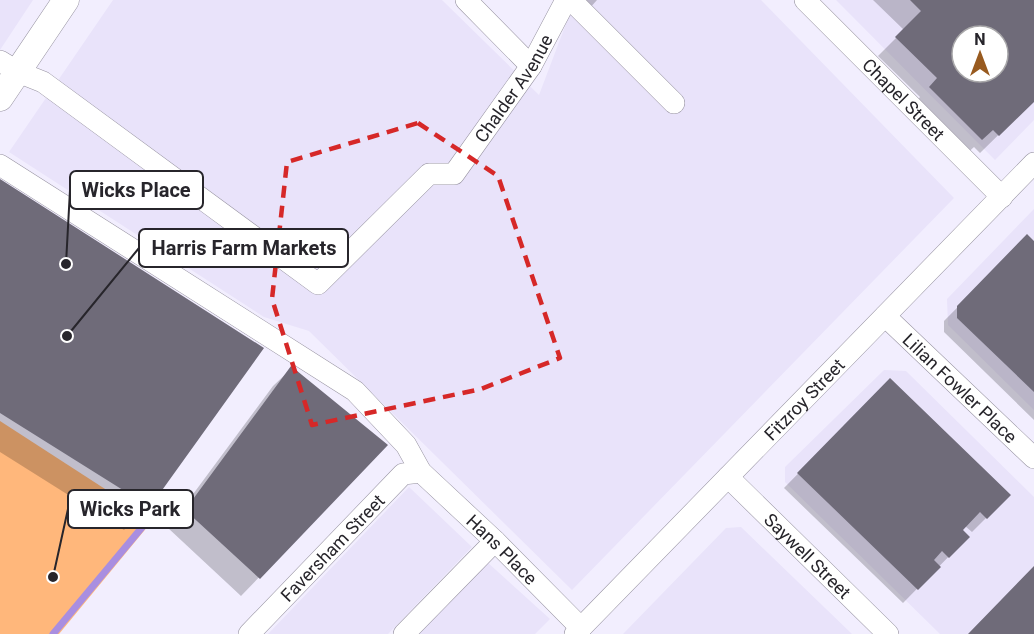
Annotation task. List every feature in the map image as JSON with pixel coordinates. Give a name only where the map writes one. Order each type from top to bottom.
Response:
[{"type":"main road","points":[[0,98],[9,66],[66,0]]},
{"type":"street","points":[[466,0],[531,66]]},
{"type":"street","name":"Chalder Avenue","points":[[9,66],[43,82],[318,284],[429,174],[454,174],[531,66],[568,0]]},
{"type":"street","points":[[568,0],[674,103]]},
{"type":"street","name":"Chapel Street","points":[[805,0],[1002,197]]},
{"type":"street","name":"Fitzroy Street","points":[[578,631],[1034,163]]},
{"type":"street","name":"Hans Place","points":[[0,165],[355,391],[406,445],[421,472],[495,541],[578,631]]},
{"type":"street","name":"Lilian Fowler Place","points":[[885,316],[1034,458]]},
{"type":"street","name":"Faversham Street","points":[[249,634],[403,474],[421,472]]},
{"type":"street","name":"Saywell Street","points":[[728,477],[888,634]]},
{"type":"street","points":[[404,634],[495,541]]},
{"type":"highlighted area","points":[[418,123],[498,176],[560,358],[481,389],[312,425],[272,299],[287,162]]},
{"type":"shaded area","points":[[0,0],[33,0],[0,50]]},
{"type":"shaded area","points":[[113,0],[442,0],[539,95],[575,0],[761,0],[954,198],[572,590],[309,331],[264,317],[9,152]]},
{"type":"shaded area","points":[[836,0],[1034,0],[1034,120],[995,160]]},
{"type":"shaded area","points":[[1034,209],[1034,410],[948,325],[947,299]]},
{"type":"shaded area","points":[[884,370],[906,371],[1034,497],[1034,634],[940,634],[785,482],[785,467]]},
{"type":"shaded area","points":[[0,421],[153,520],[59,634],[0,634]]},
{"type":"shaded area","points":[[409,487],[472,547],[388,634],[268,634]]},
{"type":"shaded area","points":[[741,527],[852,634],[623,634],[726,528]]},
{"type":"shaded area","points":[[486,561],[550,619],[535,634],[415,634]]},
{"type":"building","points":[[910,0],[1034,0],[1034,102],[999,136],[993,130],[982,140],[929,87],[937,78],[895,37],[921,11]]},
{"type":"building","points":[[0,179],[264,348],[150,507],[0,413]]},
{"type":"building","points":[[1027,234],[1034,241],[1034,392],[957,318],[957,306]]},
{"type":"building","points":[[291,366],[388,445],[260,579],[185,510]]},
{"type":"building","points":[[890,378],[1011,495],[987,519],[980,512],[963,530],[970,537],[949,558],[942,551],[934,560],[941,567],[918,590],[797,473]]},
{"type":"building","points":[[1034,566],[1034,634],[968,634]]},
{"type":"waterway","points":[[53,634],[149,519]]},
{"type":"place","name":"Wicks Place","points":[[66,264]]},
{"type":"place","name":"Harris Farm Markets","points":[[67,336]]},
{"type":"place","name":"Wicks Park","points":[[53,577]]}]
